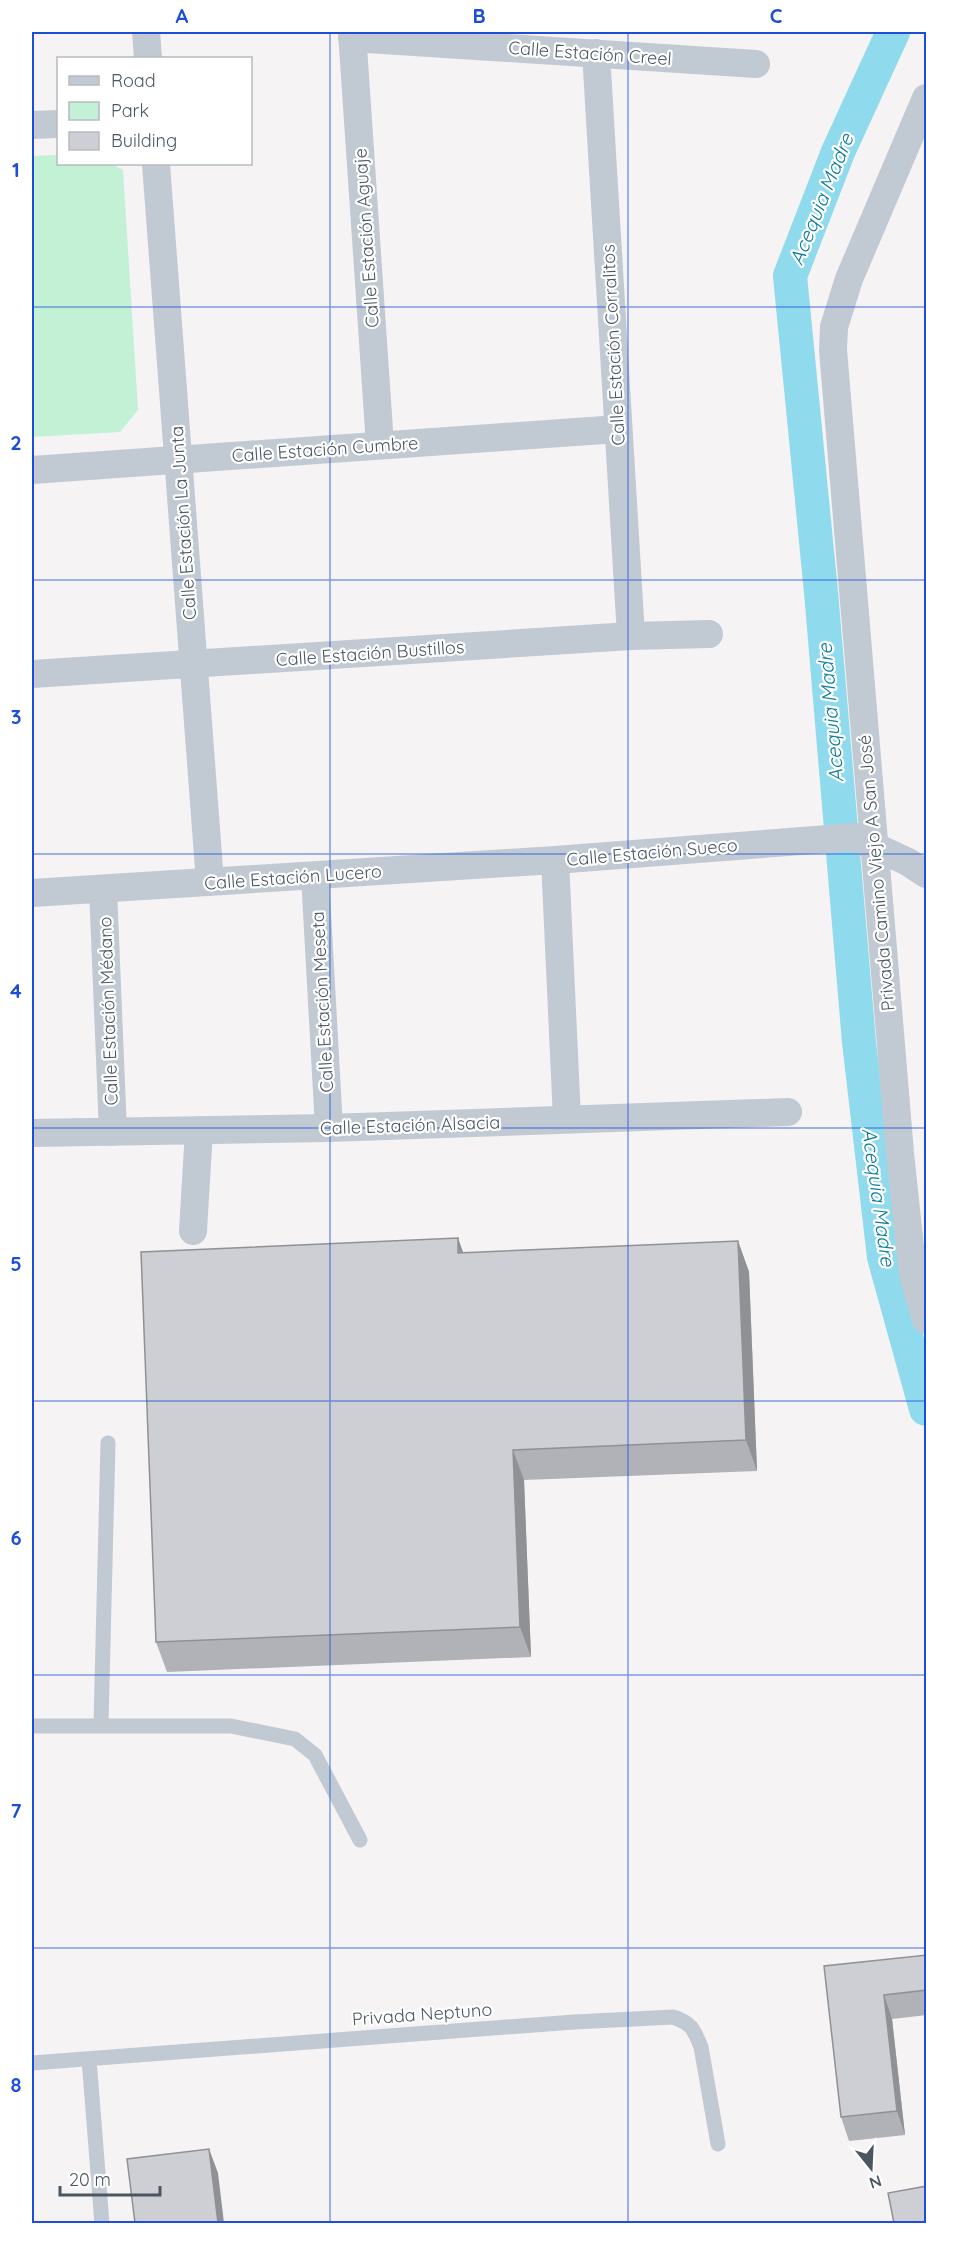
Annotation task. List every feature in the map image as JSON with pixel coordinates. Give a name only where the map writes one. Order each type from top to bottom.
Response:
[{"type":"street","points":[[146,32],[148,57]]},
{"type":"street","name":"Calle Estación Creel","points":[[352,35],[756,64]]},
{"type":"street","name":"Calle Estación Aguaje","points":[[352,35],[380,446]]},
{"type":"street","name":"Calle Estación Corralitos","points":[[596,53],[631,636]]},
{"type":"street","name":"Privada Camino Viejo A San José","points":[[927,98],[839,305],[834,327],[833,350],[864,841],[913,1275],[927,1320]]},
{"type":"street","points":[[32,126],[57,124]]},
{"type":"street","name":"Calle Estación La Junta","points":[[156,165],[210,882]]},
{"type":"street","name":"Calle Estación Cumbre","points":[[32,470],[618,429]]},
{"type":"street","name":"Calle Estación Bustillos","points":[[32,674],[631,636],[709,634]]},
{"type":"street","name":"Calle Estación Sueco","points":[[567,1119],[555,860],[818,838],[864,841],[908,862],[927,874]]},
{"type":"street","name":"Calle Estación Lucero","points":[[32,893],[555,860]]},
{"type":"street","name":"Calle Estación Meseta","points":[[315,876],[329,1128]]},
{"type":"street","name":"Calle Estación Médano","points":[[103,889],[113,1132]]},
{"type":"street","name":"Calle Estación Alsacia","points":[[32,1133],[329,1128],[788,1113]]},
{"type":"street","points":[[193,1231],[199,1130]]},
{"type":"lane","points":[[101,1724],[108,1443]]},
{"type":"lane","points":[[32,1726],[101,1724],[231,1726],[296,1739],[315,1755],[360,1840]]},
{"type":"lane","name":"Privada Neptuno","points":[[32,2063],[574,2022],[674,2017],[687,2022],[695,2032],[701,2047],[718,2144]]},
{"type":"lane","points":[[89,2059],[102,2223]]},
{"type":"green space","points":[[57,155],[57,165],[114,165],[123,170],[138,410],[120,432],[32,437],[32,156]]},
{"type":"building","points":[[458,1238],[458,1253],[738,1241],[746,1440],[513,1450],[520,1627],[156,1642],[141,1252]]},
{"type":"building","points":[[927,1955],[927,1990],[884,1995],[897,2111],[841,2117],[824,1966]]},
{"type":"building","points":[[209,2149],[218,2223],[135,2223],[127,2159]]},
{"type":"building","points":[[927,2186],[927,2223],[894,2223],[888,2193]]},
{"type":"waterway","name":"Acequia Madre","points":[[893,32],[838,152],[790,276],[821,592],[859,1042],[884,1257],[926,1409]]}]
